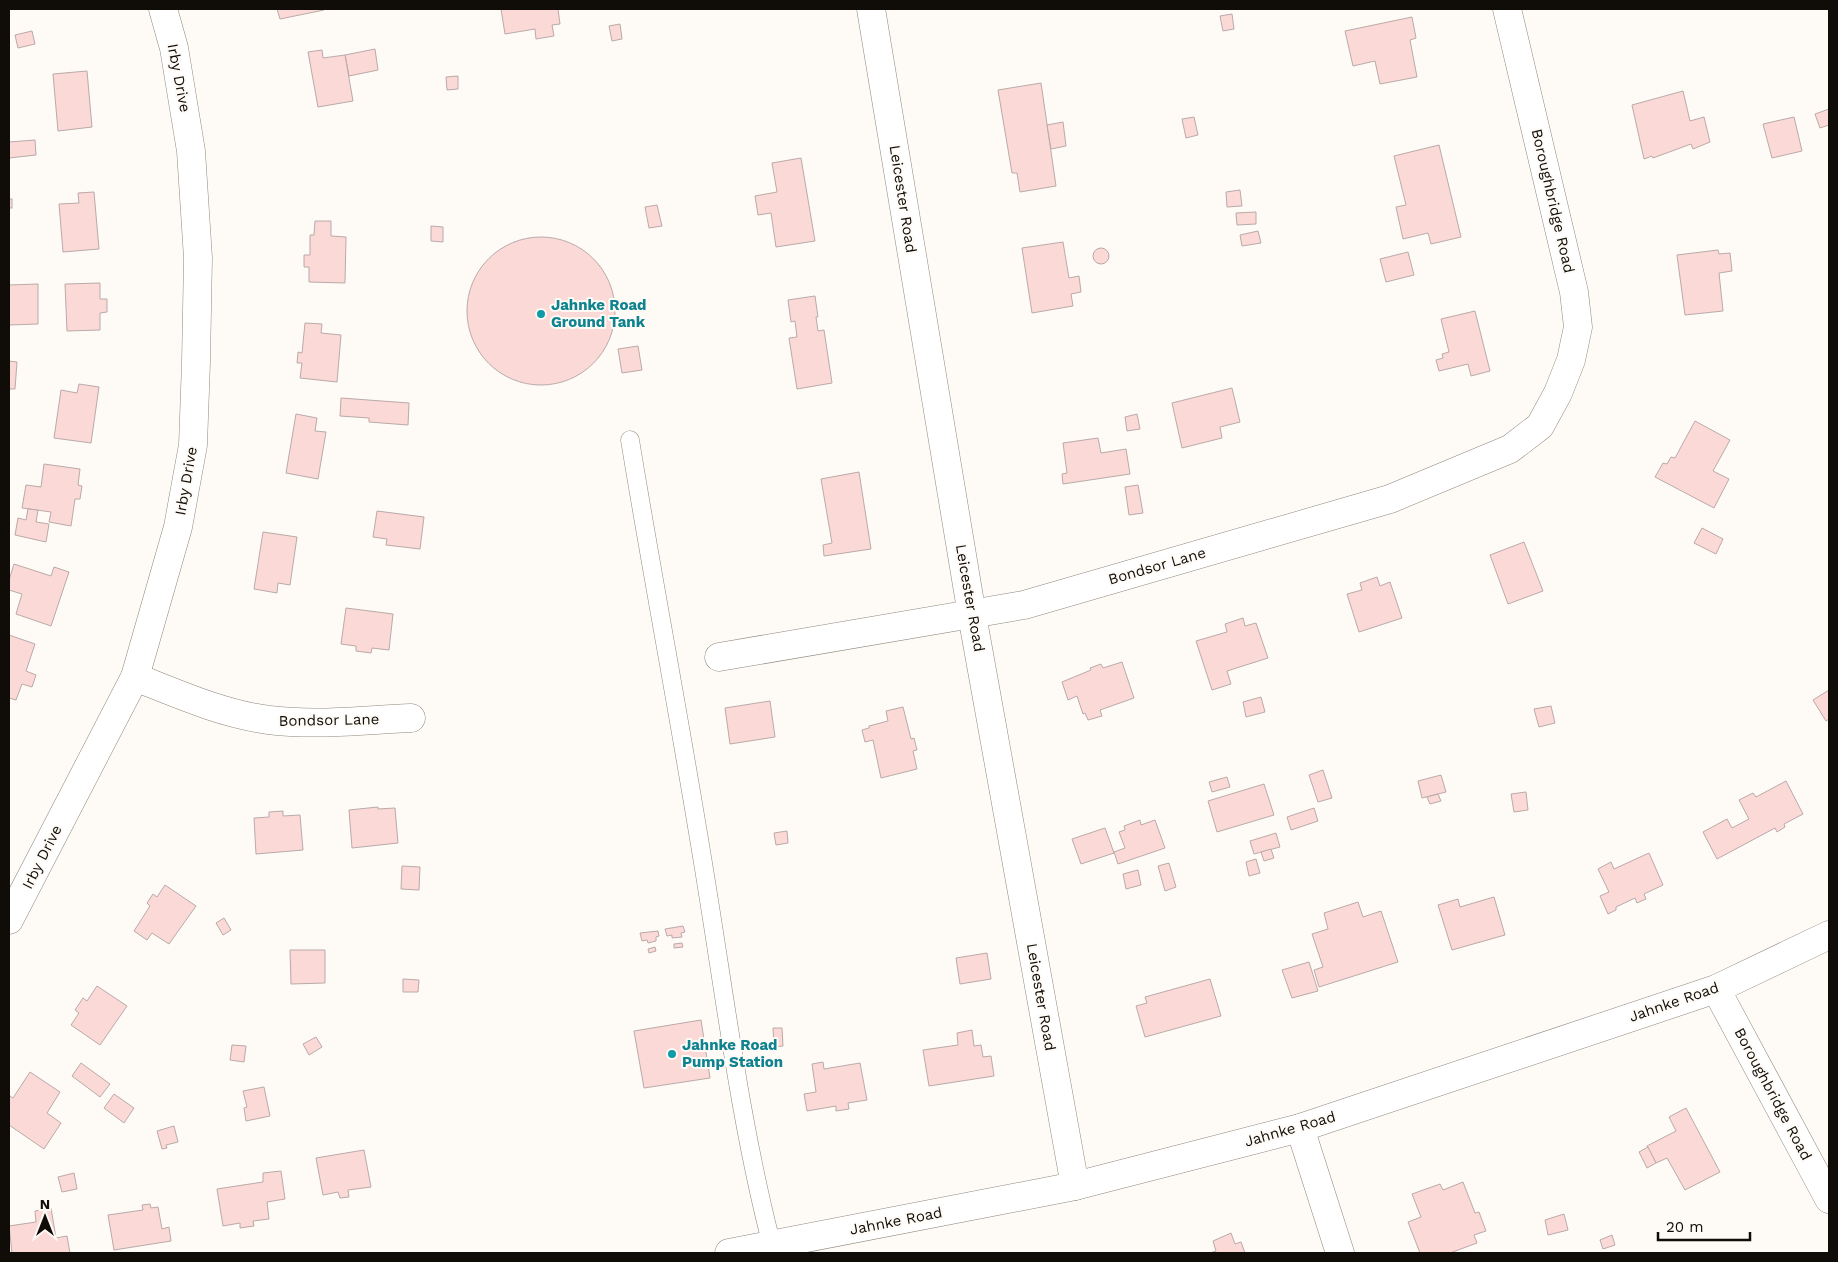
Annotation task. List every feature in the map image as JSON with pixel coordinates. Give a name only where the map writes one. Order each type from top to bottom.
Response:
[{"type":"street","name":"Irby Drive","points":[[9,920],[135,677],[178,527],[193,445],[198,258],[192,151],[174,48],[163,9]]},
{"type":"street","name":"Leicester Road","points":[[872,9],[972,615],[1075,1186]]},
{"type":"street","name":"Boroughbridge Road","points":[[1507,9],[1574,292],[1578,327],[1571,360],[1558,393]]},
{"type":"street","name":"Bondsor Lane","points":[[719,657],[1024,605],[1390,499],[1510,449],[1540,426],[1558,393]]},
{"type":"street","name":"Bondsor Lane","points":[[135,677],[217,708],[268,720],[310,723],[411,718]]},
{"type":"street","name":"Jahnke Road","points":[[729,1253],[773,1250],[1075,1186],[1300,1128],[1716,989],[1829,935]]},
{"type":"street","name":"Boroughbridge Road","points":[[1716,989],[1829,1199]]},
{"type":"street","points":[[1300,1128],[1340,1253]]},
{"type":"lane","points":[[630,440],[708,893],[743,1118],[760,1202],[773,1250]]},
{"type":"building","points":[[277,9],[324,9],[324,10],[280,19]]},
{"type":"building","points":[[501,9],[558,9],[560,24],[552,25],[554,36],[536,39],[535,29],[505,34]]},
{"type":"building","points":[[1232,14],[1234,29],[1223,31],[1220,16]]},
{"type":"building","points":[[1412,17],[1416,38],[1410,40],[1417,77],[1380,84],[1375,61],[1353,66],[1345,31]]},
{"type":"building","points":[[620,24],[622,39],[612,41],[609,26]]},
{"type":"building","points":[[32,31],[35,44],[18,48],[15,35]]},
{"type":"building","points":[[375,49],[378,70],[349,76],[345,55]]},
{"type":"building","points":[[322,50],[323,58],[345,55],[353,101],[318,107],[308,52]]},
{"type":"building","points":[[87,71],[92,127],[58,131],[53,74]]},
{"type":"building","points":[[458,76],[458,89],[447,90],[446,77]]},
{"type":"building","points":[[1041,83],[1056,186],[1020,192],[1017,173],[1012,173],[998,90]]},
{"type":"building","points":[[1683,91],[1690,121],[1704,117],[1710,142],[1693,149],[1691,144],[1653,158],[1652,156],[1644,159],[1632,105]]},
{"type":"building","points":[[1829,109],[1829,125],[1820,128],[1815,114]]},
{"type":"building","points":[[1194,117],[1198,135],[1186,138],[1182,119]]},
{"type":"building","points":[[1794,117],[1802,151],[1772,158],[1763,124]]},
{"type":"building","points":[[1063,122],[1066,146],[1051,149],[1047,125]]},
{"type":"building","points":[[35,140],[36,155],[9,158],[9,142]]},
{"type":"building","points":[[1439,145],[1461,237],[1431,244],[1428,233],[1403,239],[1396,207],[1406,205],[1394,156]]},
{"type":"building","points":[[801,158],[815,241],[776,247],[771,213],[758,215],[755,196],[777,192],[772,163]]},
{"type":"building","points":[[1240,190],[1242,206],[1227,207],[1226,192]]},
{"type":"building","points":[[94,192],[99,249],[63,252],[59,204],[79,203],[78,193]]},
{"type":"building","points":[[9,199],[12,199],[12,208],[9,208]]},
{"type":"building","points":[[657,205],[662,226],[649,228],[645,207]]},
{"type":"building","points":[[1256,212],[1256,224],[1237,225],[1236,213]]},
{"type":"building","points":[[315,221],[331,221],[331,236],[346,237],[345,283],[309,282],[309,267],[304,267],[304,255],[310,255],[310,235],[314,235]]},
{"type":"building","points":[[431,226],[443,227],[443,242],[431,241]]},
{"type":"building","points":[[1258,231],[1261,243],[1242,246],[1240,235]]},
{"type":"building","name":"Jahnke Road Ground Tank","points":[[541,237],[569,243],[593,259],[609,283],[615,311],[609,339],[593,363],[569,379],[541,385],[513,379],[489,363],[473,339],[467,311],[473,283],[489,259],[513,243]]},
{"type":"building","points":[[1063,242],[1069,278],[1079,276],[1081,292],[1071,294],[1073,306],[1032,313],[1022,248]]},
{"type":"building","points":[[1101,248],[1109,256],[1101,264],[1093,256]]},
{"type":"building","points":[[1718,250],[1719,254],[1730,253],[1732,271],[1719,273],[1723,311],[1685,315],[1677,255]]},
{"type":"building","points":[[1408,252],[1414,275],[1386,282],[1380,259]]},
{"type":"building","points":[[100,283],[100,299],[107,299],[107,312],[100,313],[100,330],[67,331],[65,284]]},
{"type":"building","points":[[38,284],[38,324],[9,325],[9,285]]},
{"type":"building","points":[[815,296],[818,331],[824,330],[832,383],[797,389],[789,338],[797,337],[795,321],[791,322],[788,300]]},
{"type":"building","points":[[1475,311],[1490,371],[1471,376],[1468,364],[1439,371],[1436,360],[1443,358],[1442,354],[1449,352],[1441,319]]},
{"type":"building","points":[[305,323],[322,324],[321,333],[341,335],[337,382],[300,378],[302,363],[297,363],[298,352],[302,353]]},
{"type":"building","points":[[638,346],[642,370],[622,373],[618,349]]},
{"type":"building","points":[[9,361],[17,362],[15,389],[9,389]]},
{"type":"building","points":[[79,384],[99,387],[91,443],[54,438],[61,390],[77,393]]},
{"type":"building","points":[[1232,388],[1240,422],[1220,427],[1222,438],[1182,448],[1172,403]]},
{"type":"building","points":[[341,398],[409,403],[408,425],[369,422],[369,418],[340,416]]},
{"type":"building","points":[[296,414],[317,418],[315,431],[326,432],[318,479],[286,473]]},
{"type":"building","points":[[1137,414],[1140,429],[1127,431],[1125,417]]},
{"type":"building","points":[[1695,421],[1730,440],[1713,471],[1729,479],[1714,508],[1655,477],[1663,463],[1667,464],[1671,457],[1675,458]]},
{"type":"building","points":[[1098,438],[1101,453],[1126,449],[1130,474],[1063,484],[1062,474],[1067,473],[1063,443]]},
{"type":"building","points":[[44,464],[80,469],[78,485],[82,486],[80,499],[75,499],[71,526],[49,522],[51,512],[22,508],[26,485],[41,487]]},
{"type":"building","points":[[859,472],[871,549],[824,556],[823,545],[832,543],[821,479]]},
{"type":"building","points":[[1138,485],[1143,513],[1129,515],[1125,487]]},
{"type":"building","points":[[28,509],[38,510],[36,522],[49,524],[46,542],[15,535],[18,518],[26,520]]},
{"type":"building","points":[[377,511],[424,517],[420,549],[386,545],[387,539],[373,537]]},
{"type":"building","points":[[1702,528],[1723,539],[1716,554],[1694,543]]},
{"type":"building","points":[[263,532],[297,537],[290,585],[278,583],[277,593],[254,589]]},
{"type":"building","points":[[1524,542],[1543,591],[1508,604],[1490,555]]},
{"type":"building","points":[[14,564],[51,576],[54,567],[69,572],[51,626],[16,614],[22,594],[9,590],[9,580]]},
{"type":"building","points":[[1377,577],[1380,586],[1390,582],[1402,618],[1359,632],[1347,594],[1362,590],[1360,583]]},
{"type":"building","points":[[346,608],[393,614],[389,650],[372,648],[371,653],[356,651],[356,646],[341,644]]},
{"type":"building","points":[[1243,618],[1245,626],[1256,623],[1268,658],[1227,671],[1231,684],[1212,690],[1196,641],[1227,632],[1225,624]]},
{"type":"building","points":[[9,635],[35,644],[26,671],[36,675],[32,687],[22,684],[16,700],[9,698]]},
{"type":"building","points":[[1122,662],[1134,698],[1100,710],[1102,716],[1088,720],[1085,713],[1083,714],[1077,696],[1068,700],[1062,682],[1101,664],[1103,668]]},
{"type":"building","points":[[1829,690],[1829,719],[1826,721],[1813,700]]},
{"type":"building","points":[[1261,697],[1265,712],[1246,717],[1243,702]]},
{"type":"building","points":[[770,701],[775,737],[730,744],[725,708]]},
{"type":"building","points":[[1551,706],[1555,723],[1539,727],[1534,709]]},
{"type":"building","points":[[903,707],[911,739],[914,738],[917,750],[913,751],[917,769],[881,778],[873,740],[865,742],[862,730],[888,721],[886,711]]},
{"type":"building","points":[[1323,770],[1332,798],[1318,802],[1309,775]]},
{"type":"building","points":[[1441,775],[1446,792],[1422,798],[1418,781]]},
{"type":"building","points":[[1227,777],[1230,787],[1212,792],[1209,782]]},
{"type":"building","points":[[1786,781],[1803,814],[1784,824],[1785,827],[1777,832],[1775,828],[1717,859],[1703,832],[1727,819],[1732,828],[1749,819],[1739,800],[1753,793],[1756,797]]},
{"type":"building","points":[[1264,784],[1274,815],[1217,832],[1208,801]]},
{"type":"building","points":[[1526,792],[1528,810],[1514,812],[1511,794]]},
{"type":"building","points":[[1438,794],[1441,801],[1430,804],[1427,797]]},
{"type":"building","points":[[378,807],[378,809],[395,808],[398,843],[352,848],[349,810]]},
{"type":"building","points":[[1314,808],[1318,821],[1291,830],[1287,817]]},
{"type":"building","points":[[283,811],[283,816],[300,815],[303,850],[256,854],[254,818],[269,817],[269,812]]},
{"type":"building","points":[[1140,820],[1141,825],[1155,820],[1165,848],[1118,864],[1114,852],[1125,848],[1119,832],[1125,830],[1124,826]]},
{"type":"building","points":[[1105,828],[1114,853],[1081,864],[1072,839]]},
{"type":"building","points":[[787,831],[788,843],[776,845],[774,833]]},
{"type":"building","points":[[1276,833],[1280,847],[1254,854],[1250,841]]},
{"type":"building","points":[[1271,849],[1274,858],[1264,861],[1261,852]]},
{"type":"building","points":[[1649,853],[1663,885],[1644,894],[1646,899],[1637,903],[1635,898],[1616,907],[1616,910],[1608,914],[1600,896],[1609,892],[1598,869],[1611,862],[1614,869]]},
{"type":"building","points":[[1256,859],[1260,873],[1249,876],[1246,862]]},
{"type":"building","points":[[1169,863],[1176,887],[1165,891],[1158,866]]},
{"type":"building","points":[[402,866],[420,867],[419,890],[401,889]]},
{"type":"building","points":[[1138,870],[1141,885],[1126,889],[1123,874]]},
{"type":"building","points":[[165,885],[196,906],[169,944],[152,933],[147,940],[134,931],[150,906],[147,903],[153,894],[157,897]]},
{"type":"building","points":[[1494,897],[1505,935],[1452,950],[1438,905],[1458,899],[1460,907]]},
{"type":"building","points":[[1358,902],[1363,917],[1381,911],[1398,962],[1319,987],[1314,970],[1323,967],[1312,934],[1328,929],[1324,913]]},
{"type":"building","points":[[224,918],[231,930],[223,935],[216,923]]},
{"type":"building","points":[[683,926],[685,932],[681,933],[682,937],[672,938],[672,935],[667,936],[665,929]]},
{"type":"building","points":[[658,931],[659,936],[656,937],[656,941],[648,943],[647,940],[642,941],[640,933]]},
{"type":"building","points":[[682,943],[683,947],[674,948],[674,944]]},
{"type":"building","points":[[655,947],[656,951],[649,953],[648,949]]},
{"type":"building","points":[[290,950],[325,950],[325,983],[291,984]]},
{"type":"building","points":[[987,953],[991,979],[960,984],[956,958]]},
{"type":"building","points":[[1309,962],[1318,991],[1292,998],[1282,970]]},
{"type":"building","points":[[403,979],[419,980],[418,992],[403,992]]},
{"type":"building","points":[[1210,979],[1221,1016],[1145,1037],[1136,1006],[1147,1003],[1145,997]]},
{"type":"building","points":[[97,986],[127,1006],[100,1045],[71,1025],[79,1013],[75,1010],[83,998],[87,1001]]},
{"type":"building","name":"Jahnke Road Pump Station","points":[[701,1020],[710,1078],[644,1088],[634,1031]]},
{"type":"building","points":[[773,1028],[782,1028],[783,1046],[774,1047]]},
{"type":"building","points":[[972,1030],[974,1046],[981,1045],[983,1057],[991,1056],[994,1076],[929,1086],[923,1050],[958,1045],[957,1033]]},
{"type":"building","points":[[316,1037],[322,1047],[309,1055],[303,1044]]},
{"type":"building","points":[[232,1045],[246,1046],[244,1062],[230,1060]]},
{"type":"building","points":[[823,1062],[824,1069],[860,1063],[867,1100],[848,1103],[849,1109],[836,1111],[836,1106],[807,1111],[804,1094],[816,1092],[812,1064]]},
{"type":"building","points":[[81,1063],[110,1084],[100,1097],[72,1076]]},
{"type":"building","points":[[30,1072],[60,1092],[47,1113],[61,1123],[44,1149],[9,1125],[9,1098],[10,1096],[13,1098]]},
{"type":"building","points":[[264,1087],[270,1116],[246,1121],[244,1108],[247,1107],[243,1091]]},
{"type":"building","points":[[114,1094],[134,1108],[124,1123],[104,1108]]},
{"type":"building","points":[[1686,1108],[1720,1172],[1685,1190],[1667,1158],[1656,1163],[1647,1146],[1676,1131],[1669,1117]]},
{"type":"building","points":[[174,1126],[178,1142],[166,1145],[167,1148],[162,1149],[157,1131]]},
{"type":"building","points":[[1648,1147],[1656,1163],[1647,1168],[1639,1152]]},
{"type":"building","points":[[364,1150],[371,1187],[348,1190],[349,1197],[340,1198],[338,1192],[323,1195],[316,1158]]},
{"type":"building","points":[[281,1171],[285,1199],[267,1202],[269,1219],[253,1221],[254,1226],[240,1228],[240,1223],[223,1226],[217,1189],[263,1182],[263,1173]]},
{"type":"building","points":[[74,1173],[77,1189],[62,1192],[58,1177]]},
{"type":"building","points":[[1463,1182],[1475,1213],[1479,1212],[1486,1231],[1474,1235],[1477,1243],[1450,1253],[1420,1253],[1408,1222],[1421,1217],[1412,1194],[1440,1184],[1443,1190]]},
{"type":"building","points":[[150,1204],[151,1208],[158,1207],[162,1229],[169,1227],[171,1241],[114,1250],[108,1215],[143,1210],[142,1205]]},
{"type":"building","points":[[51,1208],[56,1238],[67,1236],[70,1253],[12,1253],[9,1226],[36,1222],[35,1211]]},
{"type":"building","points":[[1564,1214],[1568,1230],[1548,1235],[1545,1220]]},
{"type":"building","points":[[1231,1233],[1235,1244],[1241,1242],[1245,1253],[1210,1253],[1216,1251],[1213,1241]]},
{"type":"building","points":[[1612,1235],[1615,1245],[1603,1249],[1600,1240]]},
{"type":"place","name":"Jahnke Road Ground Tank","points":[[541,314]]},
{"type":"place","name":"Jahnke Road Pump Station","points":[[672,1054]]}]
